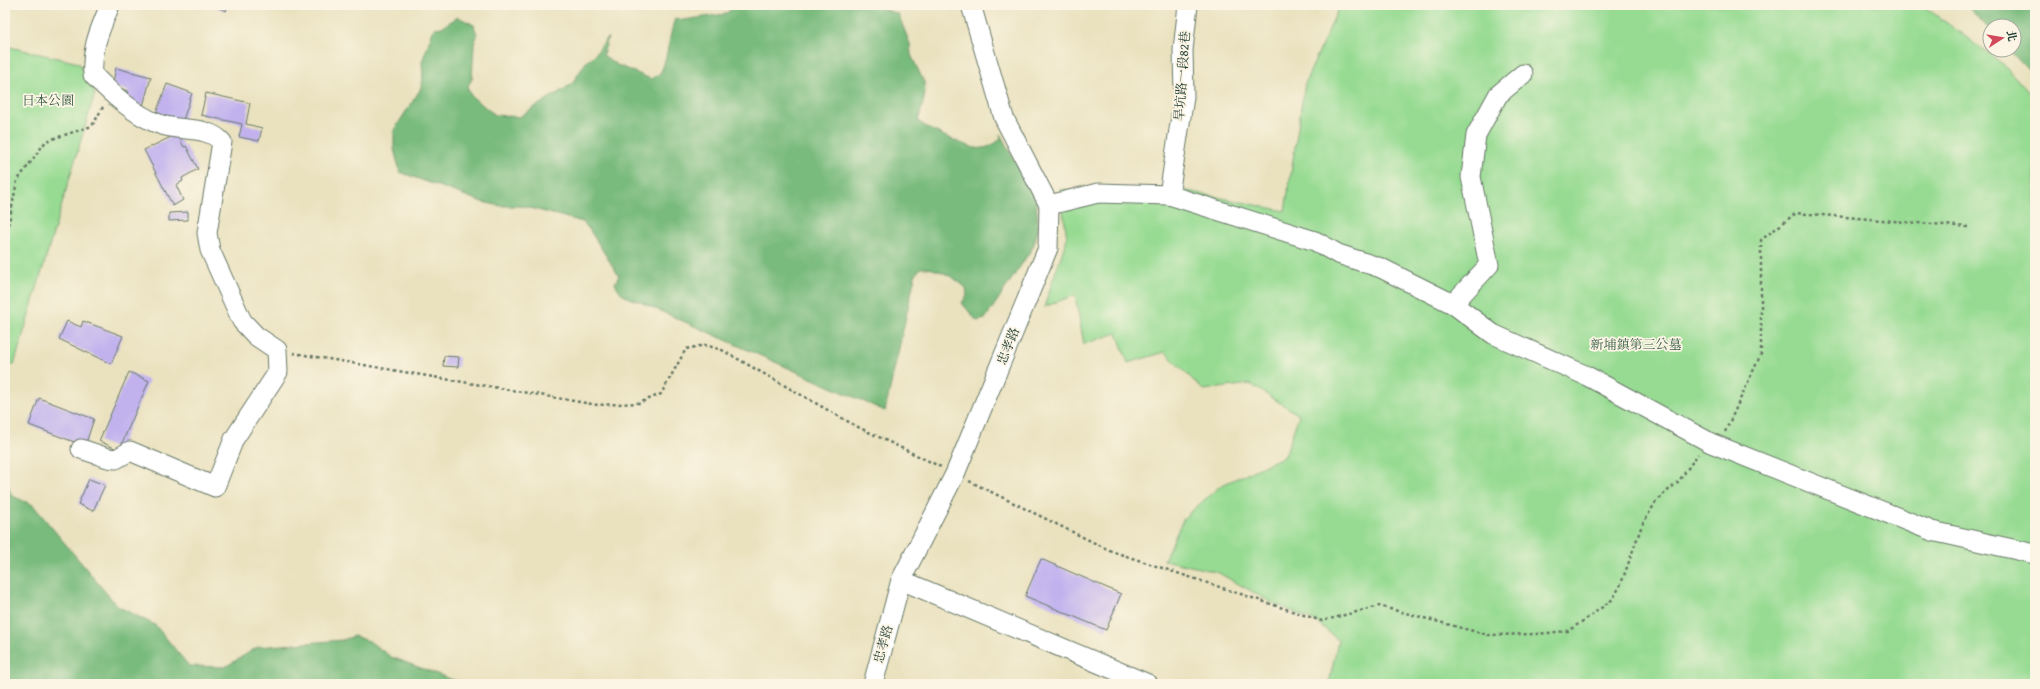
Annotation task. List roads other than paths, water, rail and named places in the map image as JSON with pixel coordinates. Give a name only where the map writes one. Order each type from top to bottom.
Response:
[{"type":"street","points":[[81,449],[108,458],[116,459],[130,451],[215,488],[234,439],[278,372],[277,350],[256,336],[242,321],[210,250],[207,233],[222,142],[215,134],[159,124],[113,95],[93,75],[92,57],[95,43],[110,5]]},
{"type":"street","name":"忠孝路","points":[[873,684],[902,580],[955,474],[1048,248],[1049,205],[1004,118],[971,5]]},
{"type":"street","name":"旱坑路一段82巷","points":[[1169,195],[1184,97],[1183,50],[1188,5]]},
{"type":"street","points":[[1453,304],[1489,264],[1471,177],[1476,135],[1498,95],[1523,74]]},
{"type":"street","points":[[1049,205],[1098,193],[1169,195],[1315,241],[1338,254],[1381,268],[1453,304],[1493,334],[1587,376],[1711,443],[1932,531],[2035,554]]},
{"type":"street","points":[[902,580],[1148,684]]},
{"type":"park label","name":"日本公園","points":[[48,100]]},
{"type":"park label","name":"新埔鎮第三公墓","points":[[1636,344]]}]
